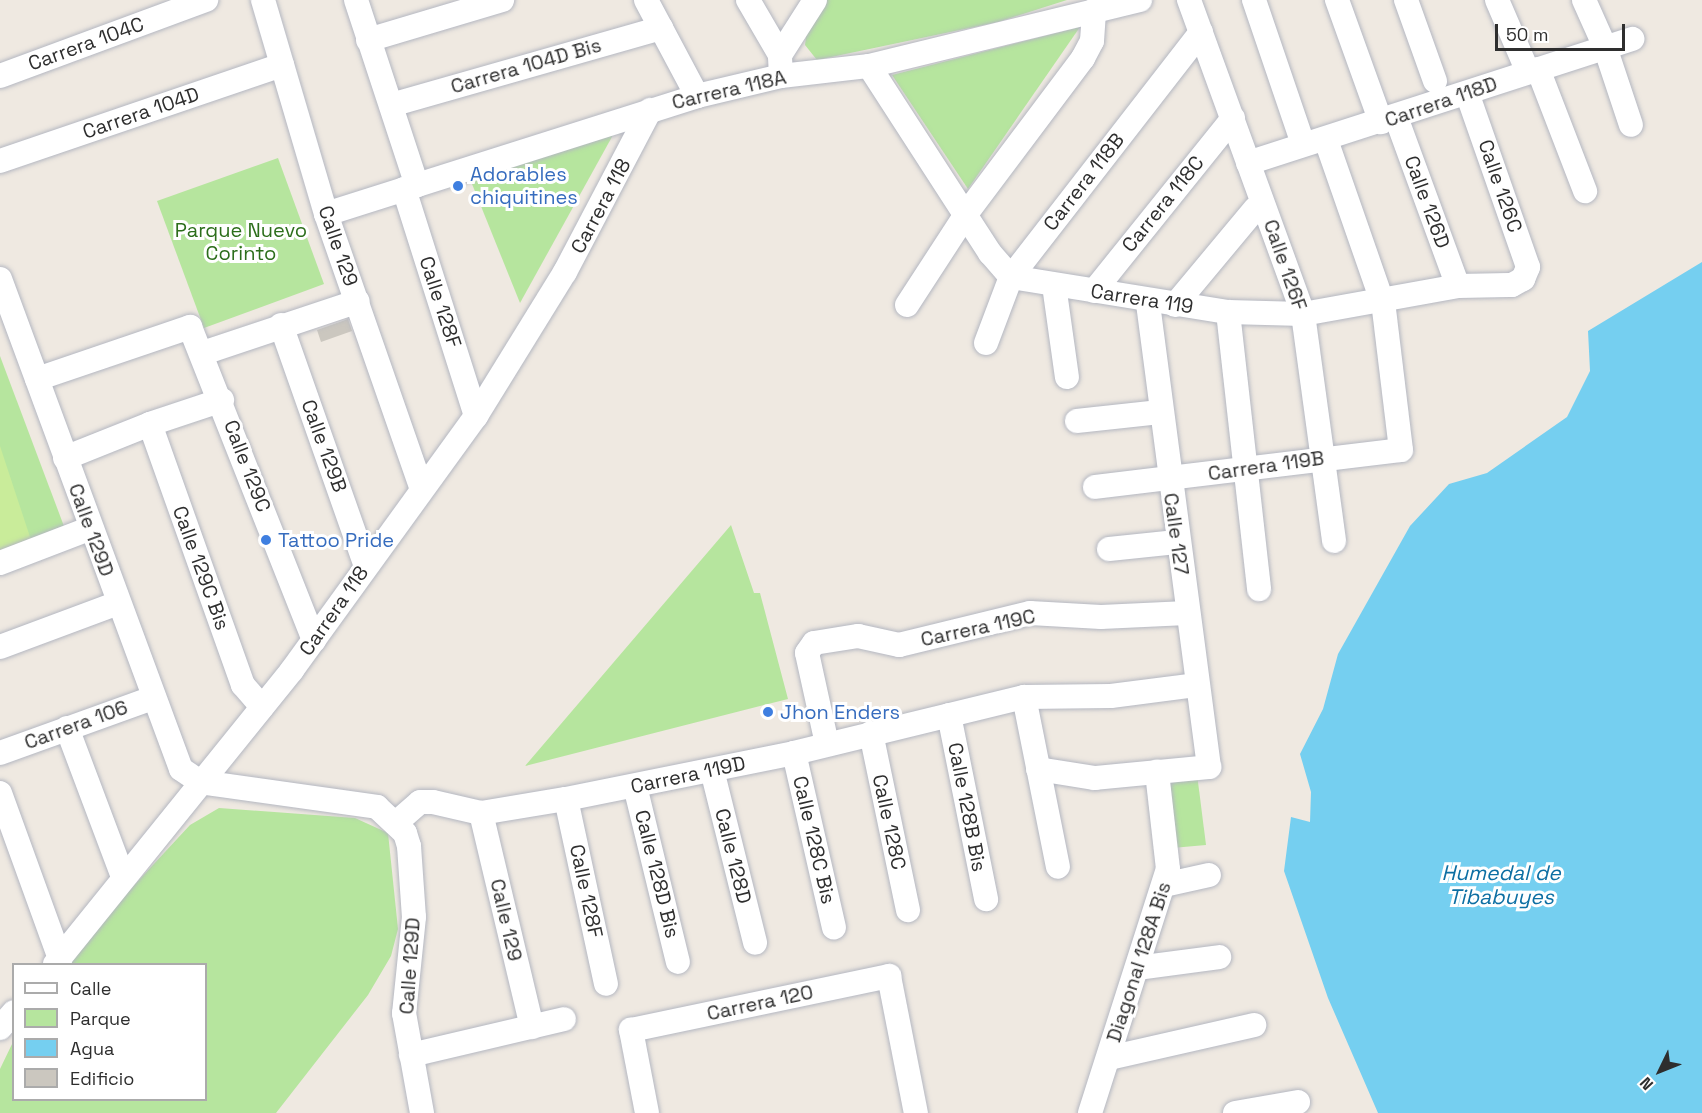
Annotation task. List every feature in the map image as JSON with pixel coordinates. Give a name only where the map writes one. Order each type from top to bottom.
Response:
[{"type":"street","name":"Carrera 104C","points":[[0,75],[207,0]]},
{"type":"street","name":"Calle 129","points":[[263,0],[326,214],[422,489]]},
{"type":"street","name":"Calle 128F","points":[[356,0],[391,105],[410,187],[476,416]]},
{"type":"street","points":[[368,40],[501,0]]},
{"type":"street","points":[[646,0],[697,96]]},
{"type":"street","points":[[748,0],[780,66]]},
{"type":"street","points":[[780,66],[815,0]]},
{"type":"street","name":"Carrera 118A","points":[[326,214],[697,96],[780,66],[869,66],[1140,0]]},
{"type":"street","name":"Calle 126F","points":[[1190,0],[1303,314],[1320,459],[1334,541]]},
{"type":"street","points":[[1254,0],[1300,135]]},
{"type":"street","name":"Calle 126D","points":[[1337,0],[1458,286]]},
{"type":"street","points":[[1407,0],[1435,81]]},
{"type":"street","points":[[1497,0],[1533,70],[1585,191]]},
{"type":"street","points":[[1584,0],[1605,47],[1631,126]]},
{"type":"street","points":[[907,304],[966,214],[1083,58],[1092,41],[1094,10]]},
{"type":"street","name":"Carrera 104D Bis","points":[[391,105],[661,28]]},
{"type":"street","name":"Carrera 118B","points":[[986,343],[1011,277],[1201,32]]},
{"type":"street","name":"Carrera 118D","points":[[1248,164],[1633,39]]},
{"type":"street","name":"Carrera 104D","points":[[0,161],[282,65]]},
{"type":"street","points":[[869,66],[990,253],[1011,277]]},
{"type":"street","name":"Calle 126C","points":[[1467,93],[1528,267],[1523,279]]},
{"type":"street","name":"Carrera 118","points":[[58,962],[195,779],[262,707],[314,640],[476,416],[566,273],[650,110]]},
{"type":"street","name":"Carrera 118C","points":[[1094,291],[1233,118]]},
{"type":"street","points":[[1326,140],[1380,295]]},
{"type":"street","points":[[1175,305],[1255,209]]},
{"type":"street","name":"Carrera 119","points":[[1011,277],[1148,301],[1228,312],[1303,314],[1380,295],[1458,286],[1512,285],[1523,279]]},
{"type":"street","name":"Calle 129D","points":[[0,279],[9,332],[36,379],[181,769],[195,779]]},
{"type":"street","points":[[1054,285],[1067,377]]},
{"type":"street","name":"Carrera 119B","points":[[1095,487],[1401,450],[1380,295]]},
{"type":"street","points":[[203,353],[358,301]]},
{"type":"street","name":"Calle 127","points":[[1148,301],[1177,542],[1209,767],[1157,772]]},
{"type":"street","points":[[1228,312],[1259,589]]},
{"type":"street","name":"Calle 129B","points":[[281,325],[366,567]]},
{"type":"street","name":"Calle 129C","points":[[36,379],[190,327],[222,400],[314,640]]},
{"type":"street","points":[[65,458],[150,424],[222,400]]},
{"type":"street","points":[[1077,421],[1160,412]]},
{"type":"street","name":"Calle 129C Bis","points":[[150,424],[243,685],[262,707]]},
{"type":"street","points":[[0,562],[91,528]]},
{"type":"street","points":[[1109,549],[1177,542]]},
{"type":"street","points":[[0,647],[118,603]]},
{"type":"street","name":"Carrera 119C","points":[[827,744],[809,647],[814,643],[858,636],[899,645],[1030,613],[1101,617],[1187,612]]},
{"type":"street","name":"Carrera 119D","points":[[397,822],[420,802],[433,801],[481,813],[566,799],[794,753],[1024,697],[1111,696],[1197,685]]},
{"type":"street","points":[[1024,697],[1058,867]]},
{"type":"street","name":"Carrera 106","points":[[0,753],[153,698]]},
{"type":"street","name":"Calle 128B Bis","points":[[949,715],[986,899]]},
{"type":"street","points":[[67,728],[123,877]]},
{"type":"street","name":"Calle 128C","points":[[871,733],[908,910]]},
{"type":"street","name":"Calle 128C Bis","points":[[794,753],[834,927]]},
{"type":"street","points":[[1038,769],[1095,778],[1157,772]]},
{"type":"street","name":"Calle 128D","points":[[712,770],[754,943]]},
{"type":"street","name":"Diagonal 128A Bis","points":[[1090,1113],[1164,885],[1168,853],[1157,772]]},
{"type":"street","points":[[195,779],[366,804],[397,822]]},
{"type":"street","name":"Calle 128D Bis","points":[[635,786],[678,962]]},
{"type":"street","points":[[0,793],[58,962]]},
{"type":"street","name":"Calle 128F","points":[[566,799],[606,984]]},
{"type":"street","name":"Calle 129","points":[[481,813],[532,1027]]},
{"type":"street","name":"Calle 129D","points":[[397,822],[410,846],[414,917],[403,1003],[422,1113]]},
{"type":"street","points":[[1164,885],[1209,875]]},
{"type":"street","points":[[1137,968],[1219,957]]},
{"type":"street","name":"Carrera 120","points":[[647,1113],[631,1030],[890,976],[916,1113]]},
{"type":"street","points":[[411,1055],[564,1019]]},
{"type":"street","points":[[1109,1058],[1254,1025]]},
{"type":"street","points":[[1235,1113],[1298,1102]]},
{"type":"green space","points":[[827,0],[1067,0],[998,22],[817,60],[805,45],[807,29]]},
{"type":"green space","points":[[1080,27],[968,189],[892,75]]},
{"type":"green space","points":[[613,135],[520,303],[468,174]]},
{"type":"green space","name":"Parque Nuevo Corinto","points":[[278,158],[324,284],[204,328],[157,201]]},
{"type":"green space","points":[[0,356],[65,529],[0,553]]},
{"type":"green space","points":[[0,446],[31,540],[0,551]]},
{"type":"green space","points":[[731,525],[754,593],[760,593],[788,699],[525,766]]},
{"type":"green space","points":[[1197,774],[1206,845],[1172,848],[1163,778]]},
{"type":"green space","points":[[219,808],[355,818],[388,833],[398,929],[391,956],[368,995],[276,1113],[0,1113],[0,1069],[12,1044],[12,1101],[207,1101],[207,963],[62,963],[190,825]]},
{"type":"water","name":"Humedal de Tibabuyes","points":[[1702,262],[1702,1113],[1378,1113],[1328,998],[1284,871],[1291,817],[1310,822],[1311,792],[1300,754],[1323,709],[1338,654],[1410,526],[1449,484],[1487,473],[1567,417],[1590,371],[1588,331]]},
{"type":"building","points":[[348,319],[352,331],[321,342],[317,330]]},
{"type":"place","name":"Adorables chiquitines","points":[[458,186]]},
{"type":"place","name":"Tattoo Pride","points":[[266,540]]},
{"type":"place","name":"Jhon Enders","points":[[768,712]]}]
